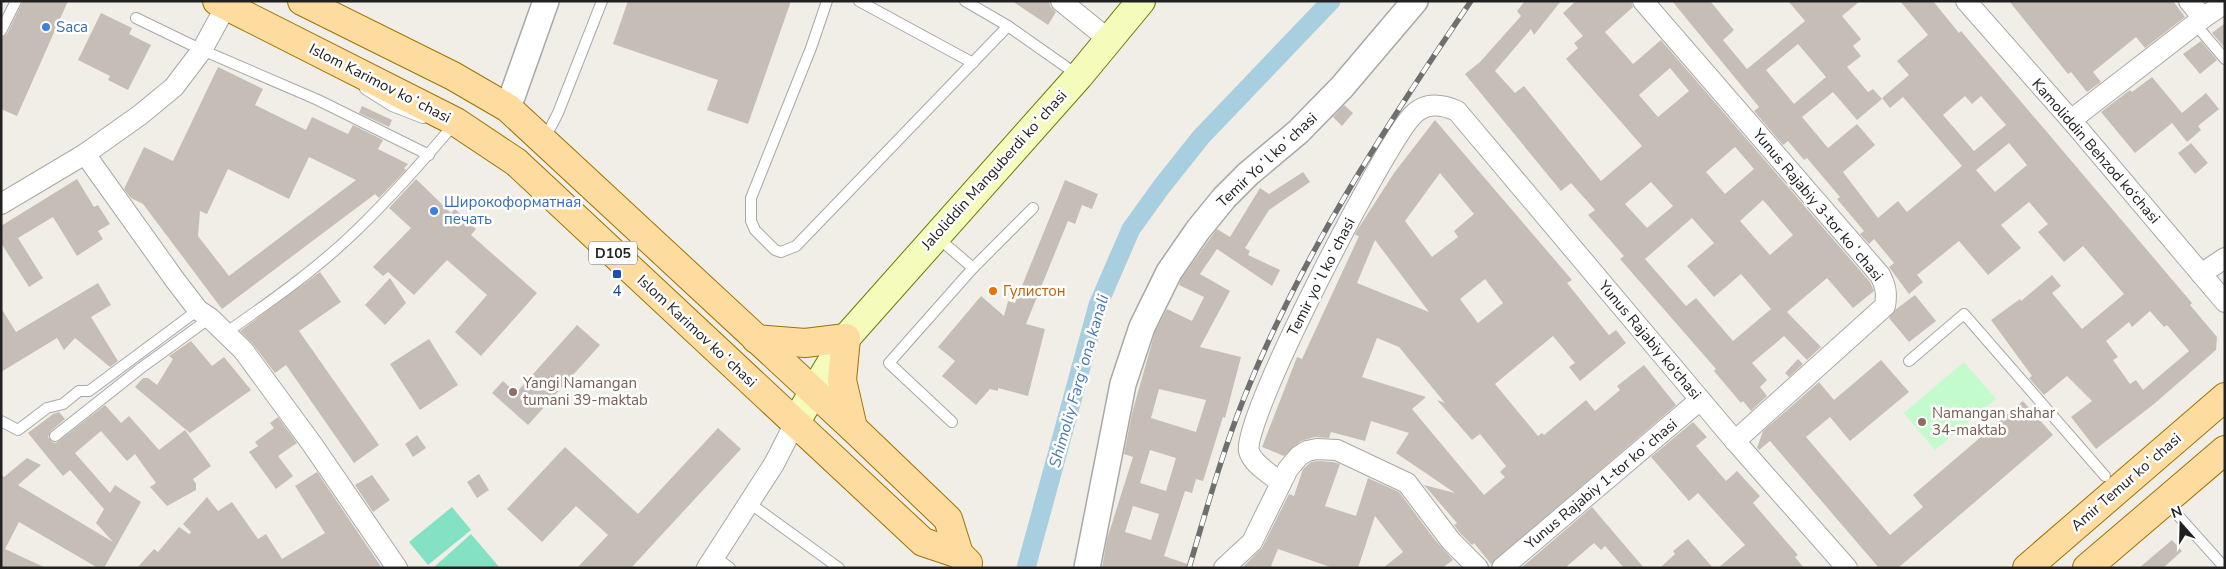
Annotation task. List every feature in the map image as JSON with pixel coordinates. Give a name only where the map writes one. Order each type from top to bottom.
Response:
[{"type":"main road","name":"Islom Karimov koʻchasi","points":[[302,1],[453,76],[508,108],[853,428],[948,519],[966,561]]},
{"type":"main road","name":"Jaloliddin Manguberdi koʻchasi","points":[[795,423],[846,338],[1079,76],[1141,1]]},
{"type":"main road","name":"Islom Karimov koʻchasi","points":[[222,3],[451,119],[516,162],[923,542],[966,561]]},
{"type":"main road","points":[[756,339],[805,343],[846,338],[842,380],[853,428]]},
{"type":"main road","name":"Amir Temur koʻchasi","points":[[2027,568],[2225,397]]},
{"type":"main road","points":[[2087,568],[2225,450]]},
{"type":"street","points":[[508,108],[546,1]]},
{"type":"street","name":"Temir Yoʻl koʻchasi","points":[[1087,568],[1123,384],[1142,327],[1169,272],[1198,230],[1224,198],[1248,174],[1298,132],[1336,93],[1415,1]]},
{"type":"street","name":"Yunus Rajabiy 3-tor koʻchasi","points":[[1644,1],[1880,275],[1885,284],[1887,296],[1885,306],[1735,441]]},
{"type":"street","name":"Kamoliddin Behzod ko‘chasi","points":[[1966,1],[2225,302]]},
{"type":"street","points":[[2189,1],[2199,21]]},
{"type":"street","points":[[1,204],[85,154],[140,115],[174,87],[202,50],[222,3]]},
{"type":"street","points":[[1066,3],[1108,39]]},
{"type":"street","points":[[2070,120],[2199,21],[2225,4]]},
{"type":"street","name":"Temir yoʻl koʻchasi","points":[[1281,483],[1253,459],[1249,452],[1249,445],[1260,409],[1302,313],[1330,255],[1396,138],[1412,116],[1424,108],[1433,105],[1457,110]]},
{"type":"street","name":"Yunus Rajabiy ko‘chasi","points":[[1457,110],[1700,400],[1847,568]]},
{"type":"street","points":[[85,154],[175,280],[204,314],[249,358],[312,444],[397,568]]},
{"type":"street","points":[[2201,274],[2225,258]]},
{"type":"street","name":"Yunus Rajabiy 1-tor koʻchasi","points":[[1502,568],[1700,400]]},
{"type":"street","points":[[717,564],[748,502],[774,464],[795,423]]},
{"type":"street","points":[[1224,568],[1252,542],[1288,469],[1299,456],[1307,451],[1317,449],[1337,450],[1406,483],[1451,541],[1478,568]]},
{"type":"lane","points":[[1,31],[16,1]]},
{"type":"lane","points":[[543,141],[558,113],[602,1]]},
{"type":"lane","points":[[827,1],[811,48],[751,198],[752,221],[755,230],[775,250],[781,252],[796,246],[1008,26]]},
{"type":"lane","points":[[859,1],[973,63]]},
{"type":"lane","points":[[965,1],[1008,26],[1079,76]]},
{"type":"lane","points":[[136,18],[202,50],[318,100],[429,155]]},
{"type":"lane","points":[[2199,21],[2225,59]]},
{"type":"lane","points":[[224,334],[280,295],[356,231],[429,155],[451,119]]},
{"type":"lane","points":[[952,422],[890,364],[973,268],[1034,208]]},
{"type":"lane","points":[[936,236],[973,268]]},
{"type":"lane","points":[[1,421],[18,430],[47,408],[62,404],[79,391],[89,392],[204,314]]},
{"type":"lane","points":[[55,436],[141,368],[204,314]]},
{"type":"lane","points":[[1908,361],[1964,314],[2105,476]]},
{"type":"lane","points":[[2165,501],[2225,568]]},
{"type":"lane","points":[[748,502],[839,568]]},
{"type":"green space","points":[[1964,362],[1996,399],[1935,450],[1904,413]]},
{"type":"green space","points":[[452,507],[471,530],[428,565],[409,542]]},
{"type":"green space","points":[[471,534],[500,568],[433,568]]},
{"type":"building","points":[[23,1],[68,1],[17,116],[1,109],[1,38],[7,34]]},
{"type":"building","points":[[628,1],[791,1],[748,124],[707,110],[718,80],[613,44]]},
{"type":"building","points":[[1012,1],[1049,1],[1050,6],[1056,12],[1048,25]]},
{"type":"building","points":[[1525,1],[1561,1],[1534,35],[1531,29],[1495,71],[1515,93],[1524,86],[1601,181],[1642,146],[1566,59],[1578,48],[1574,43],[1583,36],[1563,13],[1576,1],[1631,1],[1633,7],[1605,32],[1633,64],[1661,40],[1870,282],[1874,291],[1853,308],[1827,278],[1787,312],[1821,347],[1807,360],[1784,336],[1752,363],[1767,380],[1760,387],[1767,396],[1751,411],[1743,401],[1741,403],[1714,371],[1716,369],[1620,259],[1624,256],[1588,215],[1595,210],[1571,183],[1561,191],[1465,74],[1480,62],[1521,16],[1517,11]],"holes":[[[1670,68],[1689,91],[1658,117],[1639,95]],[[1735,147],[1754,169],[1725,194],[1706,172]],[[1651,182],[1673,206],[1647,228],[1625,204]],[[1763,200],[1793,235],[1770,255],[1740,221]],[[1692,218],[1714,243],[1687,266],[1714,297],[1741,274],[1771,309],[1733,341],[1696,298],[1686,306],[1645,259]]]},
{"type":"building","points":[[1672,1],[1710,1],[1734,30],[1723,40],[1747,69],[1805,21],[1788,1],[1860,1],[1842,16],[1861,39],[1853,46],[1861,56],[1847,67],[1868,92],[1873,89],[1882,99],[1857,120],[1833,92],[1802,117],[1828,148],[1857,124],[1875,145],[1843,172],[1878,218],[1898,201],[1907,212],[1962,166],[1903,97],[1890,108],[1882,98],[1909,75],[1897,61],[1928,35],[1900,1],[1933,1],[1959,33],[1961,31],[2192,303],[2190,305],[2217,337],[2216,350],[2154,404],[2096,449],[2071,417],[2092,401],[2067,376],[2044,395],[2029,378],[2032,376],[1991,320],[2020,299],[2021,301],[2052,275],[2061,286],[2052,293],[2082,329],[2124,294],[2083,246],[2064,262],[2038,232],[2048,224],[2029,202],[2001,225],[2021,248],[1988,275],[1959,241],[1917,275],[1923,282],[1909,294],[1889,267],[1894,263],[1874,239],[1869,244],[1860,234],[1864,231],[1837,199],[1840,197],[1807,158],[1804,160],[1788,141],[1783,145],[1754,111],[1759,107]],"holes":[[[1798,44],[1826,77],[1794,104],[1766,70]],[[1965,96],[1972,104],[1981,96],[2006,125],[1974,151],[1943,115]],[[2009,143],[2027,165],[1995,192],[1976,170]],[[2150,311],[2164,327],[2167,325],[2189,351],[2143,390],[2136,380],[2130,384],[2113,360],[2118,357],[2106,341],[2129,322],[2132,327]]]},
{"type":"building","points":[[2009,1],[2173,1],[2185,17],[2145,48],[2136,37],[2093,72],[2101,82],[2087,92],[2071,72],[2068,74]]},
{"type":"building","points":[[101,13],[132,28],[129,34],[151,45],[128,90],[108,80],[110,76],[78,60]]},
{"type":"building","points":[[2225,23],[2225,48],[2212,33]]},
{"type":"building","points":[[2201,41],[2217,60],[2200,74],[2183,54]]},
{"type":"building","points":[[218,67],[263,89],[255,105],[306,130],[312,117],[348,134],[353,125],[383,140],[378,149],[408,164],[404,168],[406,170],[379,198],[375,194],[222,309],[143,204],[131,198],[124,189],[144,147],[173,161]],"holes":[[[309,157],[356,180],[229,276],[198,236],[200,211],[207,214],[228,169],[289,199]]]},
{"type":"building","points":[[2152,77],[2182,113],[2206,93],[2219,109],[2198,126],[2201,130],[2187,142],[2172,123],[2135,153],[2101,112],[2130,90],[2132,92]]},
{"type":"building","points":[[1344,105],[1353,113],[1342,126],[1333,117]]},
{"type":"building","points":[[362,106],[392,120],[389,127],[359,113]]},
{"type":"building","points":[[1435,120],[1572,280],[1567,283],[1609,335],[1616,330],[1626,343],[1580,381],[1569,367],[1575,363],[1553,336],[1495,384],[1538,436],[1542,433],[1544,435],[1586,400],[1595,411],[1620,390],[1617,386],[1644,365],[1676,405],[1491,564],[1474,543],[1472,545],[1460,533],[1454,525],[1457,523],[1424,485],[1455,493],[1396,453],[1409,433],[1371,421],[1365,441],[1331,432],[1329,438],[1315,437],[1301,441],[1284,456],[1262,447],[1297,357],[1302,359],[1359,236],[1355,235],[1356,232],[1394,173]],"holes":[[[1440,173],[1474,214],[1454,231],[1458,237],[1432,257],[1405,221]],[[1375,240],[1429,312],[1357,283]],[[1485,279],[1503,303],[1478,323],[1460,299]],[[1377,338],[1399,347],[1445,403],[1437,400],[1472,440],[1480,434],[1506,466],[1500,472],[1505,477],[1484,495],[1412,409],[1426,397],[1362,377]]]},
{"type":"building","points":[[2191,143],[2208,163],[2195,174],[2178,153]]},
{"type":"building","points":[[1303,172],[1310,182],[1269,210],[1245,248],[1250,251],[1248,255],[1280,270],[1272,286],[1217,249],[1200,274],[1230,291],[1200,347],[1241,357],[1225,418],[1223,417],[1203,481],[1196,479],[1192,493],[1185,491],[1164,556],[1190,565],[1190,568],[1102,568],[1107,539],[1133,457],[1124,454],[1132,413],[1155,332],[1167,309],[1192,321],[1204,297],[1179,285],[1181,279],[1217,229],[1230,237],[1260,188],[1269,194]],"holes":[[[1159,389],[1206,400],[1196,432],[1151,418]],[[1150,450],[1176,458],[1166,491],[1140,483]],[[1133,506],[1159,514],[1151,540],[1125,532]]]},
{"type":"building","points":[[77,179],[94,207],[98,205],[110,224],[98,231],[103,239],[77,256],[53,217],[18,238],[43,278],[29,287],[1,243],[1,226]]},
{"type":"building","points":[[416,179],[451,213],[455,209],[476,229],[471,235],[537,293],[481,356],[455,332],[487,295],[447,260],[414,295],[388,272],[383,276],[373,267],[411,228],[389,208]]},
{"type":"building","points":[[1065,180],[1098,194],[1092,209],[1082,205],[1075,224],[1068,221],[1026,324],[1045,329],[1028,396],[998,388],[998,391],[990,389],[976,405],[942,376],[955,361],[938,347],[981,296],[1004,316],[1008,301],[1015,303]]},
{"type":"building","points":[[320,272],[341,302],[299,331],[379,445],[354,463],[286,365],[275,373],[252,343],[240,331]]},
{"type":"building","points":[[390,278],[406,303],[385,325],[365,305]]},
{"type":"building","points":[[98,283],[111,305],[91,317],[118,361],[110,367],[75,338],[64,350],[57,338],[1,372],[1,308],[16,332]]},
{"type":"building","points":[[1915,295],[1936,321],[1909,342],[1889,318],[1895,310]]},
{"type":"building","points":[[577,325],[600,345],[528,425],[492,393],[503,381],[516,393]]},
{"type":"building","points":[[429,339],[458,385],[420,410],[390,364]]},
{"type":"building","points":[[191,341],[212,366],[224,357],[251,390],[190,433],[135,387],[143,378],[148,378],[157,385],[173,359],[169,356]]},
{"type":"building","points":[[1798,359],[1803,364],[1789,377],[1785,373]]},
{"type":"building","points":[[1881,360],[1909,392],[1850,441],[1830,417],[1806,437],[1890,535],[1923,507],[1913,495],[2023,401],[2053,435],[1898,568],[1879,568],[1770,441],[1759,450],[1757,448],[1763,431],[1819,382],[1834,400]]},
{"type":"building","points":[[105,405],[121,423],[129,416],[159,450],[185,430],[211,466],[193,479],[196,484],[196,490],[167,506],[150,487],[156,483],[135,454],[127,461],[101,431],[75,453],[110,493],[115,485],[141,502],[104,568],[98,568],[19,522],[5,549],[46,568],[1,568],[1,475],[4,477],[27,458],[41,465],[18,485],[113,542],[96,523],[104,509],[70,470],[63,476],[28,433],[53,414],[59,412],[65,419],[51,431],[48,437],[52,442],[56,443]]},
{"type":"building","points":[[278,417],[297,443],[278,456],[293,476],[276,489],[249,452],[258,446],[255,442],[274,428],[270,423]]},
{"type":"building","points":[[1693,422],[1707,437],[1696,446],[1726,481],[1737,471],[1760,496],[1753,503],[1798,555],[1795,557],[1804,568],[1718,568],[1745,545],[1698,493],[1689,501],[1651,457]]},
{"type":"building","points":[[718,428],[741,449],[631,568],[577,568],[608,535],[576,506],[542,542],[507,509],[565,447],[638,514]]},
{"type":"building","points":[[417,435],[426,448],[413,457],[405,444]]},
{"type":"building","points":[[1311,462],[1340,464],[1325,506],[1356,516],[1368,478],[1399,492],[1435,540],[1453,560],[1442,568],[1383,568],[1403,552],[1375,516],[1358,568],[1333,568],[1278,549],[1271,566],[1274,568],[1242,568],[1262,548],[1289,494],[1294,496],[1303,469]]},
{"type":"building","points":[[317,472],[382,568],[137,568],[154,549],[158,552],[179,527],[189,534],[191,532],[183,524],[207,497],[218,511],[232,502],[258,539],[266,534],[282,559],[325,533],[295,486]]},
{"type":"building","points":[[479,474],[489,490],[477,498],[467,482]]},
{"type":"building","points":[[372,475],[390,500],[373,512],[355,485]]},
{"type":"building","points":[[1592,507],[1644,568],[1624,568],[1605,546],[1601,550],[1594,543],[1565,568],[1521,568]]},
{"type":"building","points":[[1688,539],[1713,568],[1660,568],[1675,554],[1673,551]]},
{"type":"building","points":[[2172,540],[2182,551],[2163,568],[2139,568]]},
{"type":"waterway","name":"Shimoliy Fargʻona kanali","points":[[1026,568],[1098,305],[1131,229],[1201,137],[1331,1]]},
{"type":"railway","points":[[1189,568],[1236,419],[1291,294],[1318,243],[1376,145],[1471,1]]},
{"type":"place","name":"Saca","points":[[46,27]]},
{"type":"place","name":"Широкоформатная печать","points":[[434,211]]},
{"type":"place","name":"4","points":[[617,274]]},
{"type":"place","name":"Гулистон","points":[[993,291]]},
{"type":"place","name":"Yangi Namangan tumani 39-maktab","points":[[513,392]]},
{"type":"place","name":"Namangan shahar 34-maktab","points":[[1922,422]]}]
